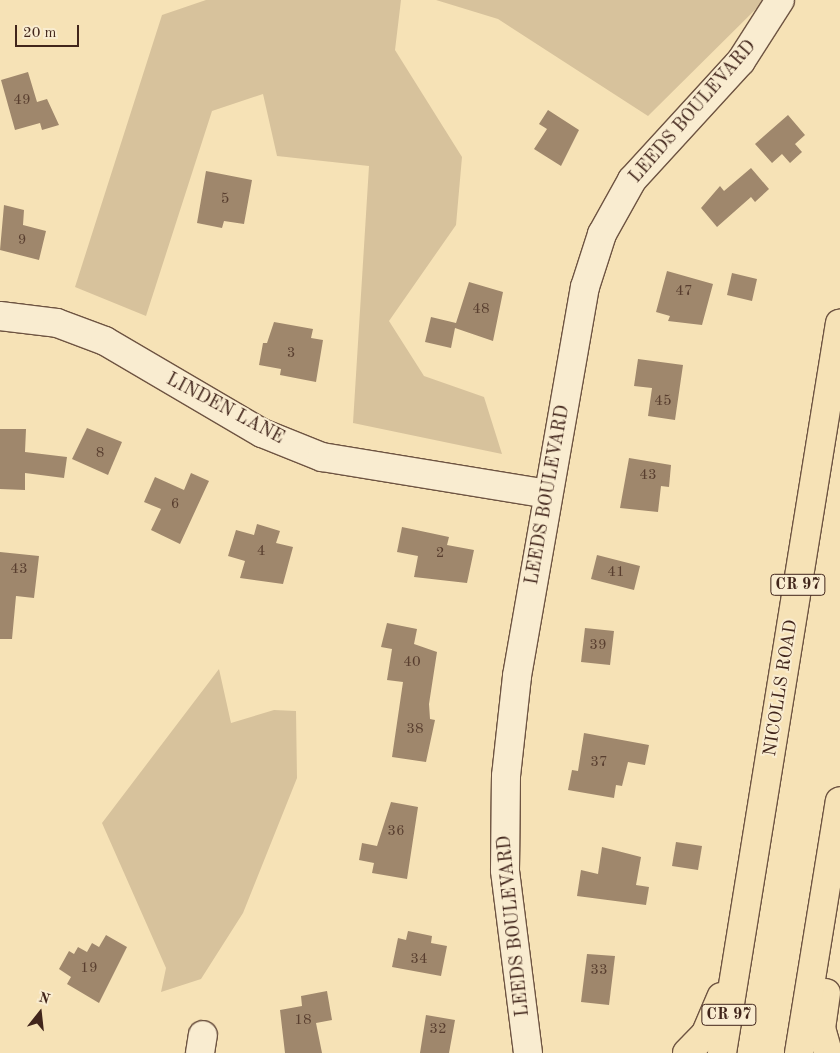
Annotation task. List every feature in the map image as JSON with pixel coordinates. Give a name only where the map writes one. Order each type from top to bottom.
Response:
[{"type":"highway","name":"NICOLLS ROAD","points":[[722,1053],[840,323]]},
{"type":"highway","points":[[798,1053],[840,801]]},
{"type":"highway","points":[[828,1053],[821,1028],[840,902]]},
{"type":"highway","points":[[686,1053],[706,1033],[718,1001],[735,977]]},
{"type":"street","name":"LEEDS BOULEVARD","points":[[528,1053],[505,870],[506,776],[516,676],[585,287],[602,234],[632,180],[741,61],[780,0]]},
{"type":"street","name":"LINDEN LANE","points":[[0,316],[57,323],[105,341],[262,433],[322,457],[548,494]]},
{"type":"shaded area","points":[[206,0],[401,0],[395,50],[462,157],[456,225],[389,321],[424,376],[484,397],[502,454],[353,423],[369,166],[277,156],[263,94],[212,111],[146,316],[75,287],[162,15]]},
{"type":"shaded area","points":[[436,0],[765,0],[648,116],[498,19]]},
{"type":"shaded area","points":[[219,669],[231,723],[274,710],[296,711],[297,778],[243,913],[201,979],[161,992],[166,968],[102,823]]},
{"type":"building","points":[[28,72],[37,102],[47,99],[59,125],[42,130],[40,123],[15,130],[1,80]]},
{"type":"building","points":[[548,110],[579,130],[561,166],[534,149],[547,129],[539,124]]},
{"type":"building","points":[[788,115],[805,135],[795,144],[802,152],[790,163],[782,154],[772,163],[755,144]]},
{"type":"building","points":[[751,168],[769,189],[755,202],[751,197],[717,227],[701,208],[720,186],[724,191]]},
{"type":"building","points":[[206,171],[252,180],[244,224],[224,221],[222,228],[197,223]]},
{"type":"building","points":[[4,205],[24,210],[23,225],[46,231],[39,260],[0,250]]},
{"type":"building","points":[[667,271],[713,284],[702,325],[668,321],[670,316],[656,312]]},
{"type":"building","points":[[732,273],[757,279],[752,301],[727,295]]},
{"type":"building","points":[[469,282],[503,292],[493,341],[455,328],[451,348],[425,342],[431,317],[456,323]]},
{"type":"building","points":[[274,322],[313,329],[311,338],[323,340],[316,382],[280,375],[281,369],[259,365],[263,343],[267,343]]},
{"type":"building","points":[[638,359],[683,365],[675,420],[648,416],[652,388],[634,386]]},
{"type":"building","points":[[87,428],[122,442],[108,475],[72,459]]},
{"type":"building","points":[[0,429],[26,429],[25,452],[67,457],[64,478],[25,473],[25,490],[0,489]]},
{"type":"building","points":[[629,458],[671,465],[669,487],[661,486],[658,512],[620,508]]},
{"type":"building","points":[[191,473],[209,481],[180,544],[151,530],[161,509],[144,502],[155,477],[184,490]]},
{"type":"building","points":[[257,524],[280,531],[276,543],[293,547],[283,584],[240,578],[245,561],[228,556],[236,530],[254,535]]},
{"type":"building","points":[[402,527],[449,537],[447,545],[474,550],[467,583],[414,577],[418,556],[397,552]]},
{"type":"building","points":[[0,552],[39,556],[34,598],[16,596],[12,639],[0,639]]},
{"type":"building","points":[[597,555],[640,566],[634,590],[591,579]]},
{"type":"building","points":[[387,623],[417,629],[414,644],[437,652],[429,704],[430,719],[435,720],[426,762],[392,757],[403,682],[387,680],[392,649],[381,647]]},
{"type":"building","points":[[585,628],[614,631],[610,665],[581,662]]},
{"type":"building","points":[[584,733],[649,745],[645,765],[628,762],[622,786],[616,785],[614,798],[568,790],[572,770],[578,771]]},
{"type":"building","points":[[391,802],[418,807],[407,879],[372,873],[374,863],[359,860],[362,843],[377,846]]},
{"type":"building","points":[[676,842],[702,846],[698,870],[672,866]]},
{"type":"building","points":[[602,847],[641,857],[636,885],[649,887],[646,905],[577,896],[581,870],[598,874]]},
{"type":"building","points":[[408,931],[432,936],[431,943],[447,946],[441,976],[392,967],[398,938],[406,940]]},
{"type":"building","points":[[106,935],[127,947],[99,1003],[67,984],[71,977],[59,969],[69,951],[74,954],[78,947],[87,952],[92,943],[99,947]]},
{"type":"building","points":[[587,954],[615,956],[609,1005],[581,1002]]},
{"type":"building","points":[[327,991],[332,1020],[316,1023],[322,1053],[285,1053],[280,1010],[302,1006],[301,996]]},
{"type":"building","points":[[426,1015],[455,1020],[449,1053],[420,1053]]}]
